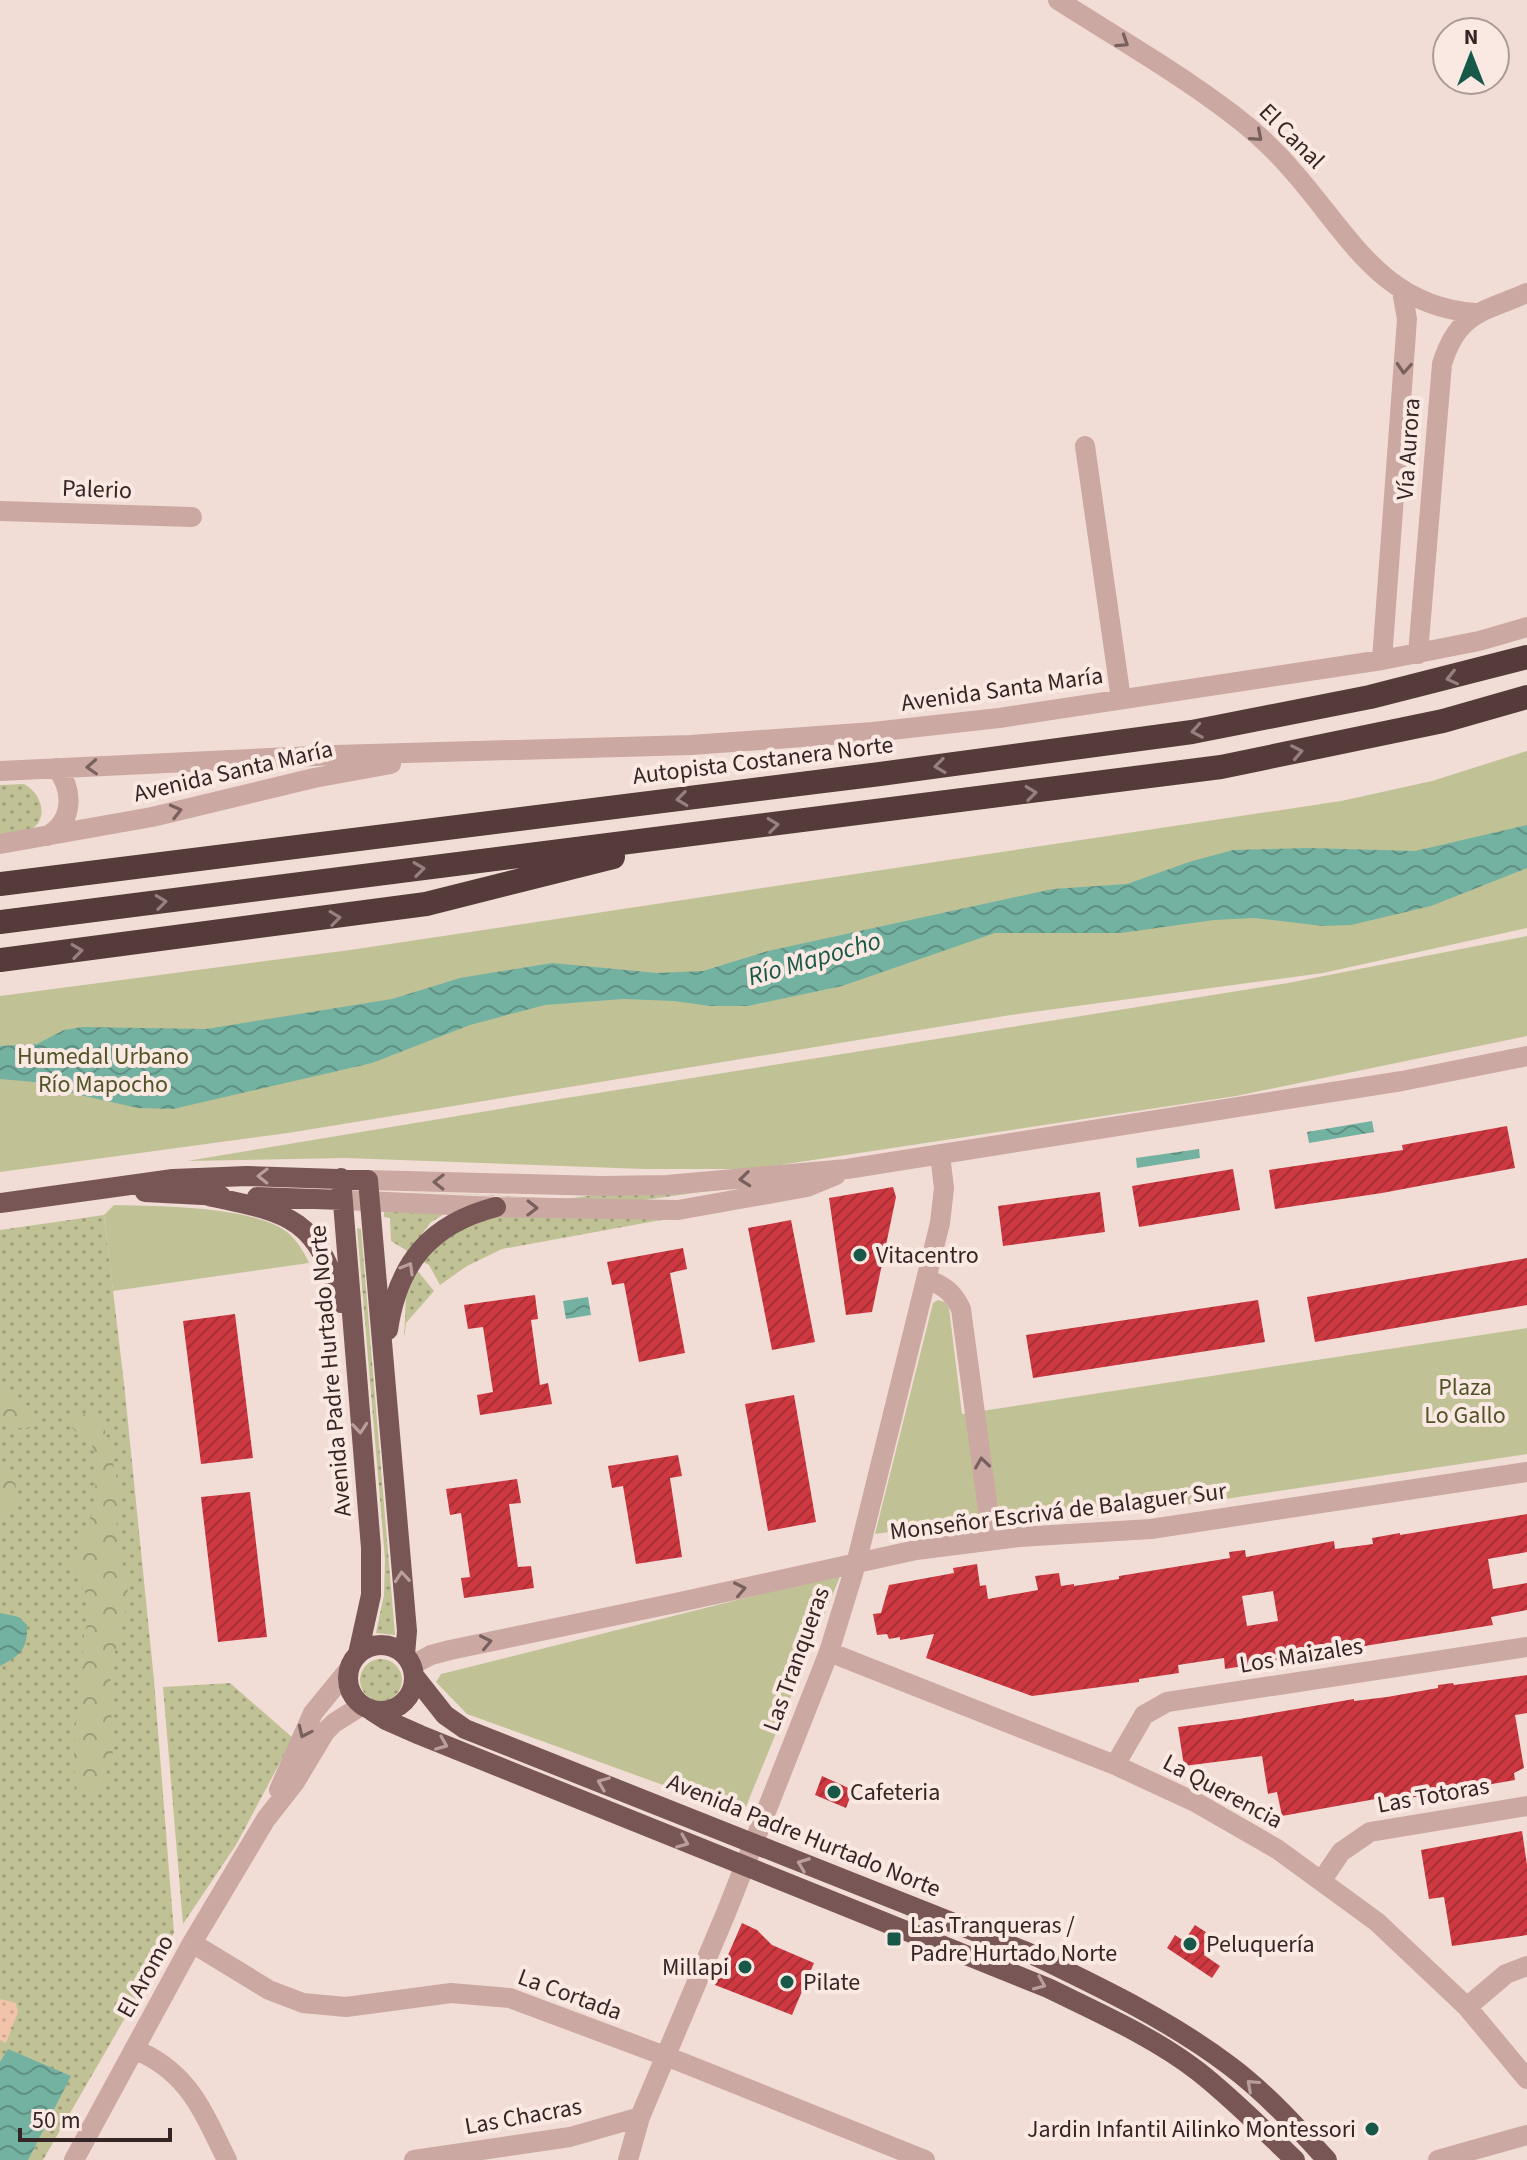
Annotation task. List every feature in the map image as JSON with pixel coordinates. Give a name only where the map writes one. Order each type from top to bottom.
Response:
[{"type":"highway","name":"Autopista Costanera Norte","points":[[6,882],[880,774],[1192,732],[1370,697],[1527,657]]},
{"type":"highway","points":[[0,922],[1221,767],[1443,721],[1527,697]]},
{"type":"highway","points":[[0,960],[426,904],[613,857],[668,838]]},
{"type":"main road","points":[[0,1203],[173,1179],[247,1176],[368,1180],[411,1665],[409,1697],[393,1710],[367,1708],[352,1696],[348,1683],[353,1662],[367,1648],[387,1645],[411,1665]]},
{"type":"main road","name":"Avenida Padre Hurtado Norte","points":[[341,1178],[371,1548],[371,1595],[353,1662]]},
{"type":"main road","points":[[109,1190],[343,1200]]},
{"type":"main road","points":[[208,1196],[273,1209],[300,1225],[311,1236],[330,1266],[354,1350]]},
{"type":"main road","points":[[384,1370],[390,1316],[398,1287],[412,1260],[448,1226],[496,1207]]},
{"type":"main road","name":"Avenida Padre Hurtado Norte","points":[[411,1665],[445,1715],[465,1729],[1027,1952],[1157,2017],[1241,2075],[1296,2125],[1327,2160]]},
{"type":"main road","name":"Avenida Padre Hurtado Norte","points":[[367,1708],[420,1735],[1048,1988],[1136,2032],[1198,2071],[1295,2160]]},
{"type":"street","name":"El Canal","points":[[1058,0],[1233,114],[1275,151],[1359,253],[1402,291],[1433,305],[1476,313]]},
{"type":"street","name":"Vía Aurora","points":[[1382,660],[1407,319],[1402,291]]},
{"type":"street","name":"Vía Aurora","points":[[1418,654],[1442,364],[1453,338],[1476,313],[1527,293]]},
{"type":"street","points":[[1085,446],[1121,699]]},
{"type":"street","name":"Palerio","points":[[0,511],[192,517]]},
{"type":"street","name":"Avenida Santa María","points":[[0,771],[335,755],[782,740],[955,723],[1382,660],[1527,627]]},
{"type":"street","name":"Avenida Santa María","points":[[0,844],[152,817],[340,773],[478,751]]},
{"type":"street","points":[[45,837],[60,826],[69,802],[68,787],[56,768]]},
{"type":"street","points":[[368,1180],[667,1185],[847,1169],[1402,1081],[1527,1056]]},
{"type":"street","name":"Las Tranqueras","points":[[628,2160],[640,2117],[829,1652],[856,1564],[940,1223],[944,1188],[940,1155]]},
{"type":"street","points":[[343,1200],[496,1207],[678,1210],[807,1187],[824,1182],[847,1169]]},
{"type":"street","points":[[927,1279],[954,1295],[961,1309],[992,1540]]},
{"type":"street","name":"Monseñor Escrivá de Balaguer Sur","points":[[411,1665],[450,1650],[916,1550],[992,1540],[1151,1529],[1527,1472]]},
{"type":"street","name":"Los Maizales","points":[[1115,1765],[1144,1715],[1167,1702],[1527,1647]]},
{"type":"street","name":"La Querencia","points":[[829,1652],[1115,1765],[1197,1803],[1277,1849],[1377,1922],[1467,2007],[1527,2079]]},
{"type":"street","name":"El Aromo","points":[[74,2160],[192,1943],[266,1819],[313,1713],[353,1662]]},
{"type":"street","name":"El Aromo","points":[[266,1819],[295,1782],[325,1732],[334,1723],[367,1708]]},
{"type":"street","name":"Las Totoras","points":[[1322,1880],[1341,1852],[1370,1832],[1527,1806]]},
{"type":"street","name":"La Cortada","points":[[192,1943],[269,1990],[303,2003],[346,2007],[451,1993],[490,1995],[529,2004],[925,2160]]},
{"type":"street","points":[[1467,2007],[1506,1974],[1527,1966]]},
{"type":"street","points":[[134,2049],[161,2062],[186,2083],[227,2160]]},
{"type":"street","name":"Las Chacras","points":[[414,2160],[570,2137],[640,2117]]},
{"type":"street","points":[[1438,2160],[1527,2135]]},
{"type":"green space","name":"Humedal Urbano Río Mapocho","points":[[1527,751],[1527,928],[1323,973],[1011,1015],[288,1133],[0,1172],[0,996],[350,950],[1341,801],[1432,781]]},
{"type":"green space","points":[[24,784],[39,800],[39,821],[27,831],[0,835],[0,785]]},
{"type":"green space","points":[[1527,936],[1527,1036],[1236,1096],[753,1169],[644,1169],[345,1158],[187,1161],[1288,983]]},
{"type":"green space","points":[[722,1189],[644,1200],[570,1200],[401,1191],[565,1199],[626,1191]]},
{"type":"green space","points":[[114,1205],[204,1209],[252,1217],[287,1232],[300,1246],[309,1263],[113,1291],[104,1215]]},
{"type":"green space","points":[[384,1208],[452,1209],[430,1223],[409,1252],[391,1241],[390,1218],[384,1217]]},
{"type":"green space","points":[[694,1214],[502,1249],[467,1266],[440,1285],[429,1265],[421,1261],[427,1253],[482,1215]]},
{"type":"green space","points":[[104,1215],[154,1680],[174,1933],[43,2160],[0,2160],[0,1230]]},
{"type":"green space","points":[[357,1228],[361,1229],[395,1635],[376,1633],[384,1595],[385,1559]]},
{"type":"green space","points":[[417,1270],[434,1291],[406,1323],[404,1339],[406,1297]]},
{"type":"green space","name":"Plaza Lo Gallo","points":[[938,1300],[945,1302],[949,1308],[962,1414],[1527,1328],[1527,1454],[1117,1515],[979,1519],[875,1534],[933,1303]]},
{"type":"green space","points":[[0,1385],[28,1406],[38,1425],[26,1429],[0,1425]]},
{"type":"green space","points":[[72,1414],[90,1415],[105,1430],[116,1475],[119,1499],[116,1532],[128,1588],[125,1615],[110,1670],[113,1761],[93,1797],[77,1791],[75,1777],[75,1732],[89,1611],[85,1593],[70,1565],[94,1509],[97,1460],[92,1446],[70,1426]]},
{"type":"green space","points":[[0,1460],[16,1475],[15,1502],[0,1517]]},
{"type":"green space","points":[[841,1574],[743,1814],[467,1714],[436,1682],[441,1674]]},
{"type":"green space","points":[[381,1659],[396,1665],[402,1680],[396,1695],[381,1701],[366,1695],[360,1680],[366,1665]]},
{"type":"green space","points":[[230,1683],[293,1738],[236,1845],[183,1924],[163,1687]]},
{"type":"sand","points":[[0,1999],[16,2003],[18,2012],[6,2043],[0,2040]]},
{"type":"water","name":"Río Mapocho","points":[[1527,825],[1527,868],[1431,906],[1351,925],[1323,926],[1254,918],[1214,920],[1121,933],[995,933],[842,986],[748,1006],[623,999],[545,1005],[470,1025],[372,1063],[173,1109],[138,1108],[67,1092],[46,1083],[0,1079],[0,1046],[37,1044],[64,1030],[82,1027],[206,1029],[392,999],[460,978],[552,963],[657,973],[703,971],[768,951],[1053,889],[1127,884],[1233,850],[1309,848],[1415,851]]},
{"type":"water","points":[[1372,1121],[1374,1132],[1309,1143],[1307,1132]]},
{"type":"water","points":[[1199,1149],[1200,1158],[1137,1168],[1136,1158]]},
{"type":"water","points":[[588,1297],[591,1315],[566,1319],[563,1301]]},
{"type":"water","points":[[0,1613],[19,1617],[27,1625],[21,1651],[0,1666]]},
{"type":"water","points":[[8,2049],[71,2076],[28,2160],[0,2160],[0,2062]]},
{"type":"building","points":[[1507,1126],[1515,1168],[1275,1209],[1269,1170],[1403,1150],[1402,1145]]},
{"type":"building","points":[[1233,1169],[1240,1210],[1139,1227],[1132,1186]]},
{"type":"building","name":"Vitacentro","points":[[893,1187],[896,1197],[872,1312],[846,1315],[829,1198]]},
{"type":"building","points":[[1100,1192],[1105,1232],[1003,1246],[998,1206]]},
{"type":"building","points":[[791,1220],[815,1342],[772,1350],[748,1228]]},
{"type":"building","points":[[683,1248],[687,1269],[670,1273],[685,1353],[639,1362],[624,1283],[612,1285],[607,1262]]},
{"type":"building","points":[[1527,1258],[1527,1305],[1315,1342],[1307,1297]]},
{"type":"building","points":[[535,1295],[538,1319],[531,1320],[540,1385],[548,1383],[552,1404],[480,1415],[477,1395],[493,1392],[483,1327],[468,1329],[464,1305]]},
{"type":"building","points":[[1258,1300],[1265,1342],[1033,1378],[1026,1335]]},
{"type":"building","points":[[235,1314],[253,1458],[201,1464],[183,1321]]},
{"type":"building","points":[[794,1395],[816,1522],[768,1531],[745,1404]]},
{"type":"building","points":[[678,1455],[682,1476],[670,1478],[682,1557],[636,1564],[623,1486],[612,1488],[608,1466]]},
{"type":"building","points":[[517,1479],[521,1503],[509,1504],[518,1567],[531,1566],[534,1588],[464,1598],[461,1578],[470,1577],[461,1513],[450,1515],[446,1489]]},
{"type":"building","points":[[250,1492],[267,1637],[218,1642],[201,1497]]},
{"type":"building","points":[[1527,1514],[1527,1552],[1488,1559],[1493,1589],[1527,1583],[1527,1610],[1491,1617],[1493,1625],[1225,1669],[1224,1658],[1178,1665],[1179,1673],[1139,1679],[1139,1682],[1032,1696],[926,1658],[934,1634],[900,1640],[900,1637],[889,1639],[887,1634],[877,1635],[873,1614],[881,1613],[889,1585],[954,1573],[953,1568],[977,1564],[980,1586],[986,1585],[988,1599],[1038,1590],[1035,1576],[1059,1573],[1061,1586],[1074,1586],[1230,1558],[1229,1552],[1245,1550],[1246,1557],[1334,1541],[1335,1549],[1373,1544],[1372,1538]],"holes":[[[1273,1591],[1278,1621],[1247,1626],[1242,1596]]]},
{"type":"building","points":[[1527,1675],[1527,1713],[1515,1715],[1524,1768],[1514,1773],[1515,1780],[1393,1800],[1392,1796],[1282,1816],[1277,1792],[1268,1794],[1262,1756],[1184,1766],[1178,1727],[1354,1699],[1387,1697],[1438,1688],[1438,1685]]},
{"type":"building","name":"Cafeteria","points":[[822,1776],[853,1790],[846,1808],[815,1795]]},
{"type":"building","points":[[1522,1831],[1527,1865],[1527,1935],[1452,1946],[1444,1897],[1429,1899],[1421,1850]]},
{"type":"building","points":[[742,1923],[757,1930],[772,1945],[814,1963],[792,2015],[715,1985]]},
{"type":"building","name":"Peluquería","points":[[1195,1925],[1215,1938],[1204,1955],[1220,1966],[1212,1978],[1167,1948],[1175,1935],[1184,1941]]},
{"type":"place","name":"Vitacentro","points":[[860,1255]]},
{"type":"place","name":"Cafeteria","points":[[834,1792]]},
{"type":"place","name":"Las Tranqueras / Padre Hurtado Norte","points":[[894,1939]]},
{"type":"place","name":"Peluquería","points":[[1190,1944]]},
{"type":"place","name":"Millapi","points":[[745,1967]]},
{"type":"place","name":"Pilate","points":[[787,1982]]},
{"type":"place","name":"Jardin Infantil Ailinko Montessori","points":[[1372,2129]]}]
